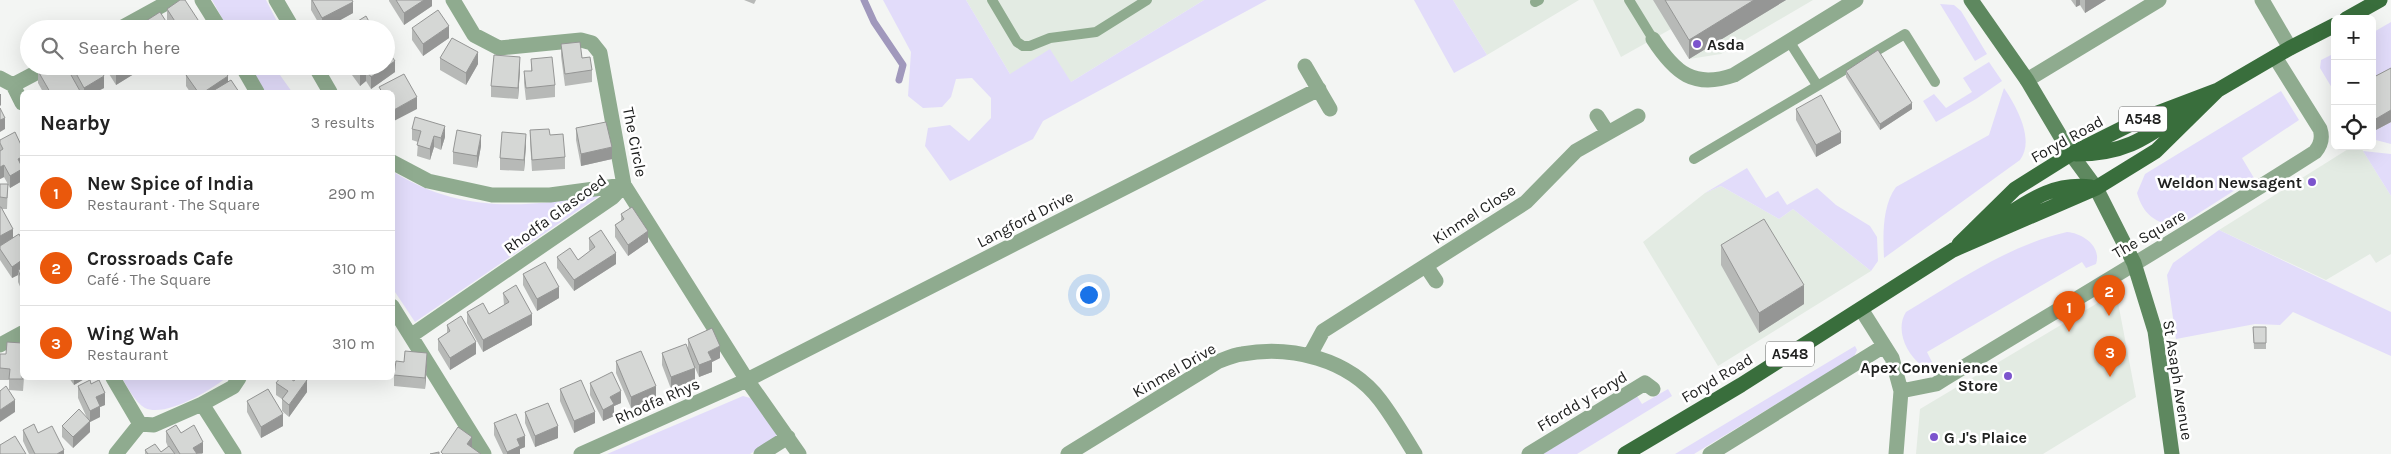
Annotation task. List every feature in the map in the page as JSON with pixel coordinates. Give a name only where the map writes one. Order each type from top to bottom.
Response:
[{"type":"main road","points":[[2353,15],[2380,0]]},
{"type":"main road","name":"A548","points":[[2096,188],[2156,151],[2218,90],[2290,48],[2331,27]]},
{"type":"main road","points":[[2071,154],[2106,153],[2127,147],[2218,90]]},
{"type":"main road","name":"Foryd Road","points":[[1626,454],[1953,250],[2015,189],[2071,154]]},
{"type":"main road","points":[[1953,250],[2040,194],[2052,189],[2075,186],[2096,188]]},
{"type":"street","points":[[135,20],[172,0]]},
{"type":"street","points":[[202,0],[214,20]]},
{"type":"street","points":[[276,0],[287,20]]},
{"type":"street","name":"The Circle","points":[[453,0],[474,35],[499,48],[581,40],[592,43],[600,52],[624,185],[747,380],[799,454]]},
{"type":"street","points":[[1653,39],[1666,59],[1680,72],[1696,80],[1718,80],[1734,75],[1856,0]]},
{"type":"street","name":"St Asaph Avenue","points":[[1972,0],[2027,80],[2071,154],[2096,188],[2134,262],[2155,331],[2172,454]]},
{"type":"street","points":[[2027,80],[2159,0]]},
{"type":"street","points":[[2262,0],[2290,48]]},
{"type":"street","name":"The Square","points":[[1901,391],[1936,384],[2134,262],[2198,227],[2315,152],[2320,146],[2322,136],[2320,129],[2275,57]]},
{"type":"street","points":[[1305,66],[1330,109]]},
{"type":"street","points":[[20,100],[6,82],[25,75]]},
{"type":"street","points":[[247,75],[256,90]]},
{"type":"street","points":[[320,75],[329,90]]},
{"type":"street","name":"Langford Drive","points":[[747,380],[1319,89]]},
{"type":"street","points":[[1597,116],[1608,132]]},
{"type":"street","name":"Kinmel Close","points":[[1310,355],[1323,331],[1526,202],[1576,151],[1638,116]]},
{"type":"street","name":"Rhodfa Glascoed","points":[[395,164],[428,180],[492,195],[550,195],[624,185]]},
{"type":"street","name":"Rhodfa Glascoed","points":[[412,335],[613,197],[624,185]]},
{"type":"street","name":"Kinmel Close","points":[[1426,266],[1436,282]]},
{"type":"street","points":[[1861,309],[1892,358],[1901,391],[1896,454]]},
{"type":"street","points":[[395,310],[484,454]]},
{"type":"street","points":[[0,345],[20,334]]},
{"type":"street","points":[[1710,454],[1884,346]]},
{"type":"street","name":"Kinmel Drive","points":[[1068,454],[1217,362],[1241,354],[1268,351],[1310,355],[1335,364],[1360,380],[1379,399],[1415,454]]},
{"type":"street","points":[[114,380],[140,424]]},
{"type":"street","points":[[140,424],[154,425],[202,404],[233,387],[238,380]]},
{"type":"street","name":"Rhodfa Rhys","points":[[582,454],[747,380]]},
{"type":"street","name":"Ffordd y Foryd","points":[[1529,454],[1645,382],[1653,389]]},
{"type":"street","points":[[202,404],[234,454]]},
{"type":"street","points":[[116,454],[140,424]]},
{"type":"street","points":[[761,454],[788,437]]},
{"type":"lane","points":[[992,0],[1017,42],[1030,46],[1050,38],[1096,32],[1147,0]]},
{"type":"lane","points":[[1629,0],[1653,39]]},
{"type":"lane","points":[[1694,159],[1905,34],[1935,82]]},
{"type":"lane","points":[[1789,41],[1818,85]]},
{"type":"shaded area","points":[[212,0],[266,0],[276,20],[223,20]]},
{"type":"shaded area","points":[[883,0],[966,0],[1010,74],[1050,49],[1071,82],[1204,0],[1267,0],[1043,121],[1033,139],[950,181],[925,146],[928,128],[950,125],[969,141],[991,118],[991,98],[972,78],[956,79],[951,97],[942,107],[923,108],[908,96],[911,52]]},
{"type":"shaded area","points":[[966,0],[1204,0],[1071,82],[1010,74]]},
{"type":"shaded area","points":[[1414,0],[1453,0],[1487,55],[1454,73]]},
{"type":"shaded area","points":[[1453,0],[1579,0],[1487,55]]},
{"type":"shaded area","points":[[1593,0],[1813,0],[1721,54],[1689,59],[1671,29],[1621,57]]},
{"type":"shaded area","points":[[1940,4],[1954,5],[1961,11],[1987,54],[1975,61]]},
{"type":"shaded area","points":[[2391,22],[2391,80],[2376,88],[2376,60],[2376,31]]},
{"type":"shaded area","points":[[2331,55],[2331,86],[2320,68],[2321,60]]},
{"type":"shaded area","points":[[1989,62],[2002,81],[1976,99],[1936,122],[1923,101],[1934,94],[1946,108],[1972,92],[1963,78]]},
{"type":"shaded area","points":[[254,75],[280,75],[291,90],[264,90]]},
{"type":"shaded area","points":[[2004,88],[2019,114],[2025,133],[2026,143],[2020,160],[1884,258],[1886,212],[1891,195],[1896,187],[1989,135]]},
{"type":"shaded area","points":[[2281,91],[2299,120],[2242,158],[2254,178],[2177,227],[2162,223],[2146,212],[2137,193],[2145,174]]},
{"type":"shaded area","points":[[2391,122],[2391,144],[2376,140],[2376,130]]},
{"type":"shaded area","points":[[2347,150],[2362,150],[2391,196],[2391,254],[2376,263],[2370,254],[2326,280],[2219,230]]},
{"type":"shaded area","points":[[2363,151],[2391,154],[2391,196]]},
{"type":"shaded area","points":[[1747,168],[1766,198],[1778,191],[1787,205],[1817,188],[1836,205],[1870,226],[1877,237],[1878,261],[1871,271],[1793,209],[1779,219],[1721,186],[1705,193]]},
{"type":"shaded area","points":[[395,173],[418,185],[443,195],[494,204],[547,202],[602,194],[415,322],[395,292]]},
{"type":"shaded area","points":[[1721,186],[1779,219],[1793,209],[1871,271],[1718,366],[1643,242],[1705,193]]},
{"type":"shaded area","points":[[2219,230],[2391,312],[2391,356],[2293,312],[2280,325],[2255,324],[2176,339],[2167,275],[2173,263]]},
{"type":"shaded area","points":[[2067,232],[2079,235],[2093,246],[2097,257],[2096,264],[2086,268],[2082,262],[1927,352],[1933,364],[1921,365],[1911,354],[1902,333],[1903,319],[1906,312],[2004,255],[2045,238]]},
{"type":"shaded area","points":[[2116,292],[2136,397],[2043,454],[1916,454],[1920,409]]},
{"type":"shaded area","points":[[1855,346],[1857,350],[1854,357],[1694,454],[1675,454]]},
{"type":"shaded area","points":[[123,380],[223,380],[187,401],[164,409],[154,410],[145,408],[132,394]]},
{"type":"shaded area","points":[[1668,389],[1672,396],[1577,454],[1543,454],[1637,396],[1642,404]]},
{"type":"shaded area","points":[[743,396],[754,399],[778,432],[775,439],[750,454],[607,454]]},
{"type":"building","points":[[180,0],[185,0],[198,20],[174,20],[167,9]]},
{"type":"building","points":[[312,0],[352,0],[353,2],[322,18]]},
{"type":"building","points":[[396,0],[424,0],[404,13]]},
{"type":"building","points":[[1665,0],[1754,0],[1689,40]]},
{"type":"building","points":[[438,10],[449,26],[423,44],[412,28]]},
{"type":"building","points":[[160,12],[165,20],[147,20]]},
{"type":"building","points":[[366,16],[368,20],[360,20]]},
{"type":"building","points":[[452,38],[478,52],[466,73],[440,58]]},
{"type":"building","points":[[580,42],[582,58],[590,57],[592,70],[565,74],[561,44]]},
{"type":"building","points":[[1878,50],[1912,103],[1880,124],[1846,71]]},
{"type":"building","points":[[494,55],[520,57],[518,88],[491,86]]},
{"type":"building","points":[[552,57],[555,85],[526,88],[524,71],[532,71],[531,59]]},
{"type":"building","points":[[2391,68],[2391,110],[2376,119],[2376,105],[2376,76]]},
{"type":"building","points":[[404,74],[417,97],[395,109],[395,90],[381,90],[379,87]]},
{"type":"building","points":[[40,75],[71,75],[79,90],[49,90]]},
{"type":"building","points":[[77,75],[103,75],[104,76],[84,88]]},
{"type":"building","points":[[186,75],[228,76],[207,90],[197,90]]},
{"type":"building","points":[[231,80],[238,90],[214,90]]},
{"type":"building","points":[[1821,95],[1841,132],[1816,145],[1796,109]]},
{"type":"building","points":[[0,108],[5,118],[0,120]]},
{"type":"building","points":[[415,117],[445,126],[441,138],[434,136],[430,149],[417,145],[421,131],[412,129]]},
{"type":"building","points":[[606,122],[612,147],[581,154],[576,128]]},
{"type":"building","points":[[549,129],[550,135],[563,134],[565,157],[532,160],[530,130]]},
{"type":"building","points":[[457,130],[481,135],[477,156],[453,152]]},
{"type":"building","points":[[15,132],[20,143],[20,158],[18,159],[20,170],[10,176],[4,165],[0,167],[0,151],[3,149],[0,140]]},
{"type":"building","points":[[502,132],[526,134],[524,160],[500,158]]},
{"type":"building","points":[[0,184],[8,184],[7,198],[0,197]]},
{"type":"building","points":[[0,207],[13,229],[0,236]]},
{"type":"building","points":[[632,207],[648,231],[628,245],[615,225],[624,219],[621,214]]},
{"type":"building","points":[[1764,219],[1804,285],[1759,313],[1721,245]]},
{"type":"building","points":[[601,230],[616,253],[574,280],[557,257],[570,248],[578,260],[595,247],[589,238]]},
{"type":"building","points":[[19,234],[20,261],[12,267],[0,246]]},
{"type":"building","points":[[545,262],[559,287],[537,299],[523,274]]},
{"type":"building","points":[[516,285],[532,314],[483,340],[467,312],[483,303],[489,314],[509,302],[503,293]]},
{"type":"building","points":[[461,316],[476,342],[450,358],[438,339],[450,331],[447,325]]},
{"type":"building","points":[[2253,327],[2266,327],[2266,343],[2254,343]]},
{"type":"building","points":[[712,328],[720,346],[708,352],[712,360],[699,365],[688,339]]},
{"type":"building","points":[[7,342],[20,343],[20,379],[9,379],[10,369],[0,368],[0,354],[6,354]]},
{"type":"building","points":[[686,344],[695,368],[671,377],[662,353]]},
{"type":"building","points":[[405,351],[427,353],[425,378],[395,375],[396,361],[404,362]]},
{"type":"building","points":[[641,351],[656,386],[631,397],[616,361]]},
{"type":"building","points":[[612,372],[621,391],[610,397],[614,404],[603,410],[590,383]]},
{"type":"building","points":[[90,380],[91,384],[99,380],[105,393],[96,397],[100,406],[90,411],[78,386]]},
{"type":"building","points":[[278,380],[307,380],[289,405],[282,399],[288,391],[276,383]]},
{"type":"building","points":[[581,380],[595,412],[574,421],[560,389]]},
{"type":"building","points":[[6,386],[15,400],[0,410],[0,391]]},
{"type":"building","points":[[268,389],[283,414],[261,427],[247,401]]},
{"type":"building","points":[[548,403],[558,426],[535,436],[525,412]]},
{"type":"building","points":[[79,409],[90,421],[73,437],[62,426]]},
{"type":"building","points":[[516,414],[525,436],[517,439],[520,446],[507,452],[494,423]]},
{"type":"building","points":[[34,424],[38,433],[52,426],[64,450],[57,454],[35,454],[23,430]]},
{"type":"building","points":[[176,425],[181,433],[194,425],[203,442],[193,448],[197,454],[180,454],[166,431]]},
{"type":"building","points":[[458,427],[472,437],[467,444],[481,454],[443,454],[441,452]]},
{"type":"building","points":[[15,436],[26,454],[0,454],[0,445]]},
{"type":"building","points":[[155,444],[161,452],[169,446],[175,454],[148,454],[145,450]]},
{"type":"waterway","points":[[864,0],[874,22],[903,65],[899,80]]},
{"type":"place","name":"Asda","points":[[1697,44]]},
{"type":"place","name":"Weldon Newsagent","points":[[2312,182]]},
{"type":"place","name":"Crossroads Cafe","points":[[2109,316]]},
{"type":"place","name":"New Spice of India","points":[[2069,332]]},
{"type":"place","name":"Apex Convenience Store","points":[[2008,376]]},
{"type":"place","name":"Wing Wah","points":[[2110,377]]},
{"type":"place","name":"G J's Plaice","points":[[1934,437]]}]
